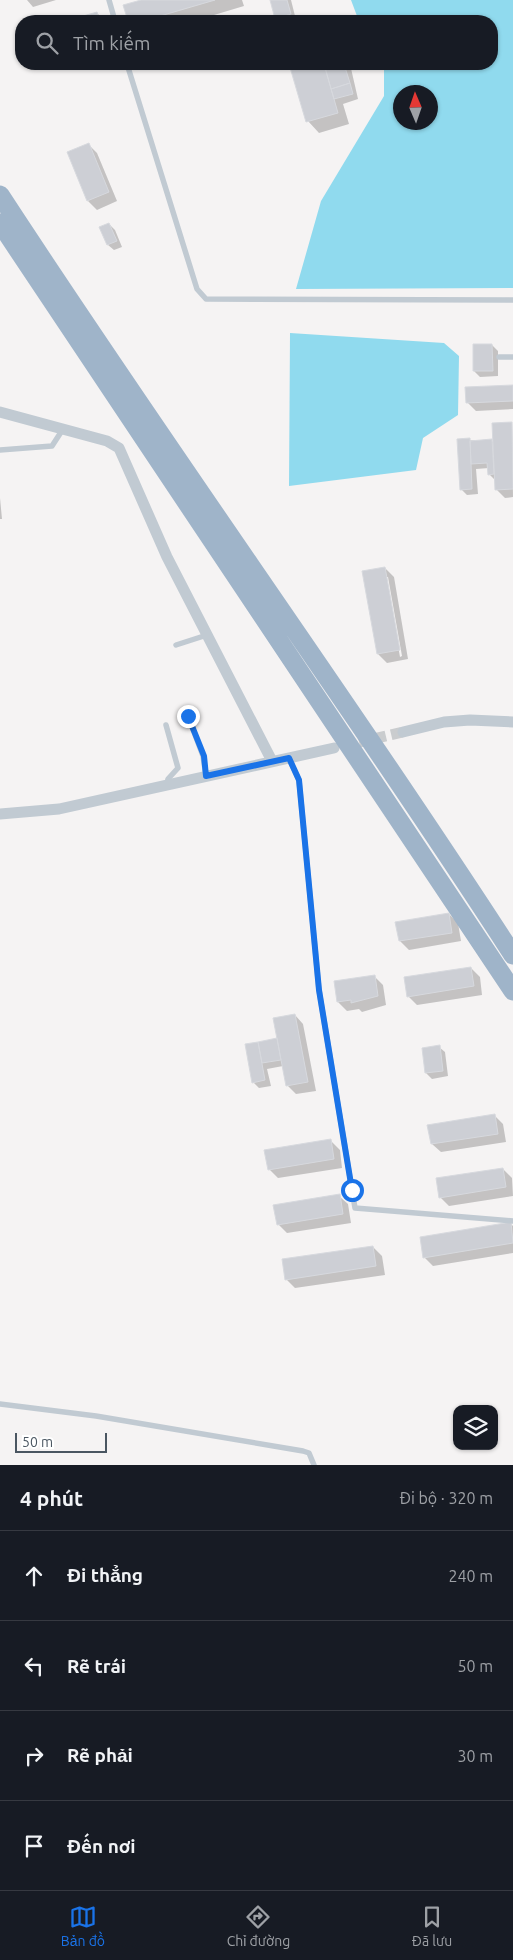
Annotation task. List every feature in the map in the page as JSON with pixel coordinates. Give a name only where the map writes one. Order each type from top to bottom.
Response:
[{"type":"highway","points":[[0,195],[72,305],[432,830],[513,955]]},
{"type":"highway","points":[[0,223],[513,991]]},
{"type":"street","points":[[0,412],[107,441],[119,448],[167,557],[272,761]]},
{"type":"street","points":[[403,732],[444,722],[470,720],[513,722]]},
{"type":"street","points":[[0,814],[60,809],[334,748]]},
{"type":"lane","points":[[109,0],[113,15]]},
{"type":"lane","points":[[129,70],[197,290],[206,299],[513,300]]},
{"type":"lane","points":[[499,357],[513,357]]},
{"type":"lane","points":[[0,450],[52,446],[63,429]]},
{"type":"lane","points":[[176,645],[207,635]]},
{"type":"lane","points":[[188,716],[204,756],[206,776]]},
{"type":"lane","points":[[166,725],[178,768],[168,778],[167,785]]},
{"type":"lane","points":[[289,758],[299,780],[319,990],[355,1208],[513,1221]]},
{"type":"lane","points":[[0,1404],[96,1416],[303,1451],[309,1453],[314,1465]]},
{"type":"water","points":[[351,0],[513,0],[513,288],[296,289],[321,201],[384,96],[384,70],[498,70],[498,15],[357,15]]},
{"type":"water","points":[[290,333],[444,343],[459,356],[458,415],[423,438],[416,470],[289,486]]},
{"type":"building","points":[[141,0],[215,0],[164,15],[126,15],[123,5]]},
{"type":"building","points":[[270,0],[287,0],[291,14],[274,15]]},
{"type":"building","points":[[97,12],[98,15],[87,15]]},
{"type":"building","points":[[291,70],[326,70],[338,113],[306,122]]},
{"type":"building","points":[[326,70],[346,70],[350,83],[331,89]]},
{"type":"building","points":[[350,83],[353,94],[334,99],[331,89]]},
{"type":"building","points":[[89,143],[109,192],[87,201],[67,152]]},
{"type":"building","points":[[109,223],[117,241],[107,245],[99,227]]},
{"type":"building","points":[[473,344],[492,344],[493,371],[473,371]]},
{"type":"building","points":[[513,385],[513,401],[466,403],[465,387]]},
{"type":"building","points":[[512,422],[513,489],[495,490],[492,423]]},
{"type":"building","points":[[470,438],[472,489],[460,490],[457,439]]},
{"type":"building","points":[[492,439],[494,474],[488,475],[487,463],[471,464],[470,441]]},
{"type":"building","points":[[385,567],[400,650],[377,654],[362,571]]},
{"type":"building","points":[[449,913],[452,933],[399,941],[395,922]]},
{"type":"building","points":[[471,967],[474,986],[407,997],[404,977]]},
{"type":"building","points":[[375,975],[378,996],[351,1003],[351,1000],[337,1002],[334,981]]},
{"type":"building","points":[[295,1014],[308,1082],[286,1086],[273,1018]]},
{"type":"building","points":[[277,1038],[281,1060],[262,1063],[258,1042]]},
{"type":"building","points":[[258,1042],[265,1080],[252,1083],[245,1044]]},
{"type":"building","points":[[440,1045],[443,1071],[425,1073],[422,1048]]},
{"type":"building","points":[[495,1114],[498,1134],[431,1144],[427,1125]]},
{"type":"building","points":[[331,1139],[334,1159],[268,1170],[264,1150]]},
{"type":"building","points":[[503,1168],[506,1187],[439,1198],[436,1178]]},
{"type":"building","points":[[340,1194],[343,1214],[277,1225],[273,1205]]},
{"type":"building","points":[[511,1222],[513,1243],[423,1258],[420,1237]]},
{"type":"building","points":[[373,1246],[376,1266],[285,1280],[282,1259]]},
{"type":"tunnel","points":[[343,746],[403,732]]},
{"type":"route","points":[[188,716],[204,756],[206,776],[289,758],[299,780],[319,990],[352,1190]]}]
